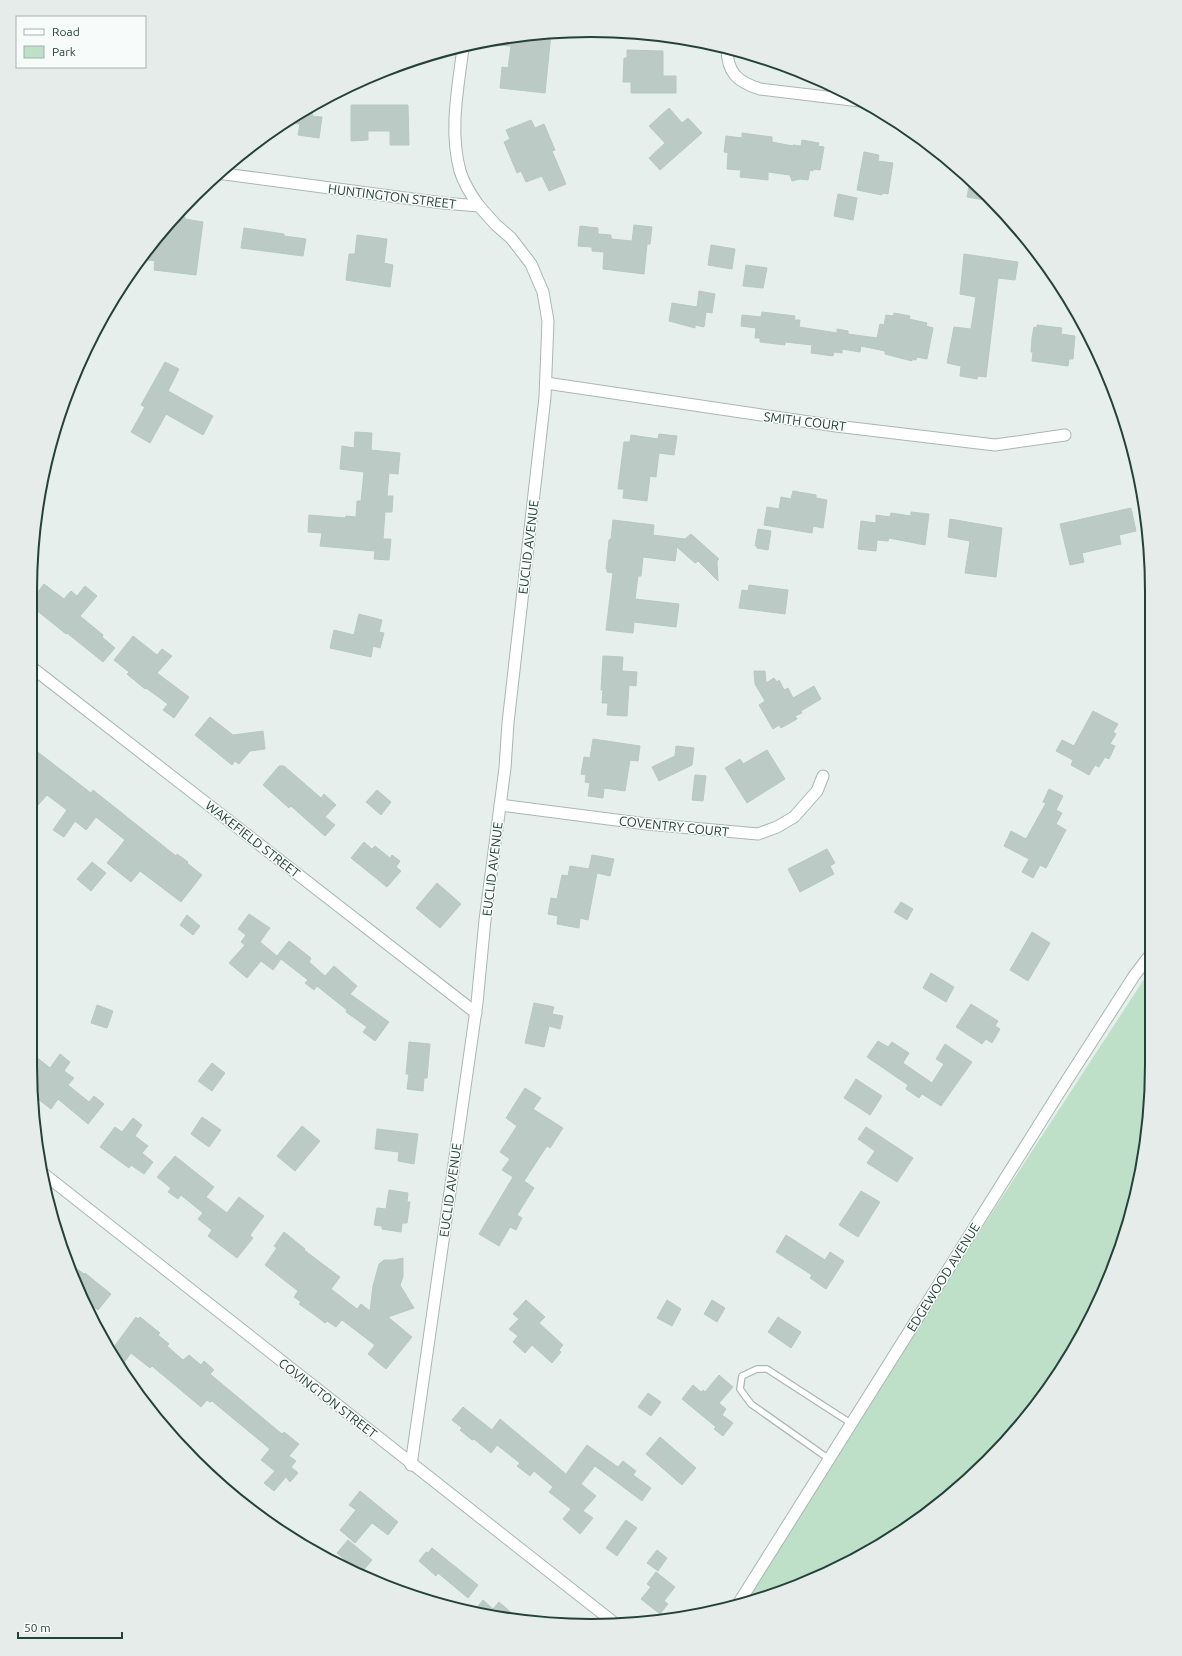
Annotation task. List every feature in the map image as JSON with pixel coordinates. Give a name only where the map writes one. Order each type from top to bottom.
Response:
[{"type":"street","points":[[462,53],[454,122],[456,148],[460,171],[464,182],[479,206]]},
{"type":"street","points":[[727,54],[731,70],[738,79],[748,86],[760,89],[846,99]]},
{"type":"street","name":"HUNTINGTON STREET","points":[[226,174],[443,203],[479,206]]},
{"type":"street","name":"EUCLID AVENUE","points":[[411,1464],[476,1013],[485,920],[500,805],[546,383],[548,321],[543,292],[536,273],[518,246],[488,217],[479,206]]},
{"type":"street","name":"SMITH COURT","points":[[546,383],[836,426],[995,445],[1065,435]]},
{"type":"street","name":"WAKEFIELD STREET","points":[[37,671],[476,1013]]},
{"type":"street","name":"COVENTRY COURT","points":[[500,805],[647,824],[758,834],[777,827],[794,817],[817,791],[823,776]]},
{"type":"street","name":"EDGEWOOD AVENUE","points":[[742,1598],[1062,1088],[1134,976],[1145,962]]},
{"type":"street","name":"COVINGTON STREET","points":[[49,1178],[609,1619]]},
{"type":"lane","points":[[829,1459],[751,1404],[740,1389],[742,1376],[758,1369],[767,1369],[852,1424]]},
{"type":"green space","points":[[1145,978],[1144,1101],[1134,1173],[1126,1208],[1116,1243],[1103,1277],[1071,1342],[1052,1373],[1008,1430],[983,1457],[928,1505],[899,1526],[836,1562],[769,1590],[741,1598]]},
{"type":"building","points":[[551,38],[545,93],[500,88],[502,67],[508,68],[511,46],[500,45]]},
{"type":"building","points":[[627,50],[663,51],[663,76],[676,76],[676,93],[631,93],[631,82],[623,82],[624,58],[627,58]]},
{"type":"building","points":[[351,105],[408,105],[409,145],[390,145],[390,131],[368,131],[368,140],[351,141]]},
{"type":"building","points":[[669,108],[682,123],[688,118],[702,133],[660,170],[649,158],[665,143],[649,126]]},
{"type":"building","points":[[313,112],[312,116],[322,117],[319,138],[298,135],[300,124],[294,123]]},
{"type":"building","points":[[531,120],[535,128],[544,124],[555,150],[552,151],[566,184],[549,191],[542,176],[526,182],[521,171],[517,173],[504,142],[510,139],[506,130]]},
{"type":"building","points":[[742,133],[772,137],[772,142],[793,146],[801,146],[802,140],[819,143],[818,146],[824,147],[820,170],[810,170],[808,180],[800,179],[792,181],[790,175],[768,172],[768,180],[740,177],[741,170],[727,169],[728,153],[724,152],[726,136],[742,138]]},
{"type":"building","points":[[864,152],[879,155],[878,161],[893,163],[888,194],[882,193],[882,195],[857,190]]},
{"type":"building","points":[[969,186],[984,200],[967,197]]},
{"type":"building","points":[[838,194],[857,198],[853,220],[834,216]]},
{"type":"building","points":[[183,217],[185,217],[185,219],[203,222],[196,275],[154,270],[155,261],[147,260]]},
{"type":"building","points":[[634,225],[652,227],[650,244],[647,244],[644,274],[603,269],[604,252],[592,251],[592,247],[578,246],[580,226],[598,228],[598,234],[611,235],[611,239],[632,241]]},
{"type":"building","points":[[244,228],[306,239],[303,256],[241,248]]},
{"type":"building","points":[[357,235],[387,239],[384,263],[393,265],[390,287],[346,280],[349,254],[355,254]]},
{"type":"building","points":[[711,245],[735,249],[732,269],[708,265]]},
{"type":"building","points":[[964,254],[1018,262],[1015,280],[998,278],[986,377],[978,376],[977,379],[960,376],[961,366],[947,363],[954,327],[971,329],[976,297],[960,294]]},
{"type":"building","points":[[746,265],[767,268],[763,288],[743,286]]},
{"type":"building","points":[[699,291],[715,294],[712,313],[706,312],[704,327],[695,325],[695,328],[669,321],[672,303],[697,307]]},
{"type":"building","points":[[762,312],[795,316],[794,320],[800,320],[799,327],[837,333],[837,329],[848,331],[848,334],[877,338],[880,324],[884,325],[886,315],[893,316],[894,313],[910,316],[909,319],[927,323],[926,326],[933,328],[927,359],[917,357],[916,360],[912,359],[912,361],[885,354],[885,351],[861,346],[860,352],[842,349],[842,353],[834,352],[833,356],[811,353],[812,345],[785,342],[785,345],[760,342],[760,338],[755,338],[756,328],[741,326],[742,315],[761,317]]},
{"type":"building","points":[[1037,325],[1062,328],[1061,334],[1075,336],[1073,359],[1069,359],[1068,366],[1032,361],[1032,338],[1034,327],[1037,328]]},
{"type":"building","points":[[165,362],[179,369],[168,391],[213,416],[203,435],[166,414],[150,443],[131,432],[145,407],[141,405]]},
{"type":"building","points":[[355,432],[372,433],[371,450],[400,453],[398,474],[389,473],[387,496],[393,496],[392,512],[385,512],[383,539],[391,539],[389,560],[374,559],[375,551],[320,546],[322,533],[308,532],[309,515],[345,518],[346,516],[356,517],[357,501],[361,501],[364,472],[340,469],[342,446],[354,448]]},
{"type":"building","points":[[659,434],[677,436],[674,455],[659,453],[656,477],[650,476],[647,501],[623,498],[624,489],[618,489],[624,442],[630,442],[631,435],[658,439]]},
{"type":"building","points":[[793,491],[816,495],[816,498],[827,500],[823,528],[813,526],[812,533],[764,525],[767,507],[779,509],[781,497],[791,499]]},
{"type":"building","points":[[1131,508],[1136,531],[1119,535],[1121,544],[1082,553],[1084,562],[1070,565],[1060,524]]},
{"type":"building","points":[[911,512],[929,514],[925,545],[889,538],[888,541],[877,540],[876,551],[858,549],[861,521],[876,523],[876,515],[890,517],[891,513],[911,516]]},
{"type":"building","points":[[950,519],[1002,528],[996,577],[965,573],[970,541],[948,537]]},
{"type":"building","points":[[613,520],[654,525],[653,535],[685,539],[691,534],[719,559],[717,561],[718,581],[698,561],[695,563],[677,547],[675,561],[643,557],[641,576],[638,576],[635,599],[679,604],[676,627],[634,622],[633,633],[606,630],[613,573],[607,572],[606,569]]},
{"type":"building","points":[[758,529],[771,531],[768,550],[757,548],[757,546],[755,546]]},
{"type":"building","points":[[44,584],[64,599],[71,591],[77,596],[85,586],[97,596],[80,616],[103,635],[102,637],[115,648],[103,662],[37,611],[37,593]]},
{"type":"building","points":[[749,585],[788,590],[785,614],[739,608],[742,590],[748,591]]},
{"type":"building","points":[[359,614],[382,620],[379,632],[384,633],[380,648],[373,646],[371,657],[330,648],[334,630],[354,635]]},
{"type":"building","points":[[133,636],[157,655],[162,649],[172,656],[157,673],[189,697],[174,718],[163,710],[168,704],[146,688],[145,689],[127,674],[129,672],[114,660]]},
{"type":"building","points":[[603,656],[623,657],[622,671],[637,672],[636,686],[629,685],[627,716],[607,715],[608,703],[602,703],[603,690],[601,690]]},
{"type":"building","points":[[754,671],[765,671],[766,683],[774,678],[777,682],[779,680],[784,690],[788,688],[793,698],[814,686],[821,699],[801,711],[802,713],[795,716],[797,719],[781,728],[779,725],[773,729],[759,705],[765,701],[755,684]]},
{"type":"building","points":[[1093,711],[1118,724],[1113,732],[1116,734],[1110,744],[1115,746],[1109,759],[1105,757],[1099,767],[1095,765],[1089,775],[1071,765],[1073,760],[1056,751],[1062,740],[1074,746]]},
{"type":"building","points":[[210,717],[233,735],[263,731],[265,749],[250,751],[239,764],[235,761],[232,765],[195,735]]},
{"type":"building","points":[[593,739],[640,746],[638,761],[630,760],[625,791],[604,788],[603,798],[588,796],[590,783],[585,782],[586,775],[581,774],[584,757],[590,758]]},
{"type":"building","points":[[676,746],[694,748],[692,765],[659,781],[652,767],[675,756]]},
{"type":"building","points":[[767,750],[785,779],[747,803],[725,768],[740,759],[743,764]]},
{"type":"building","points":[[37,751],[91,793],[93,790],[176,856],[177,854],[188,862],[187,863],[202,875],[181,902],[140,871],[131,882],[107,863],[125,840],[96,817],[86,830],[75,821],[64,837],[53,830],[67,810],[47,795],[38,805]]},
{"type":"building","points":[[279,766],[284,766],[321,798],[324,794],[336,805],[325,817],[335,825],[325,836],[291,806],[289,808],[263,785]]},
{"type":"building","points":[[695,775],[706,776],[703,801],[692,800]]},
{"type":"building","points":[[1049,789],[1063,796],[1056,810],[1062,813],[1056,824],[1066,830],[1046,868],[1040,865],[1033,878],[1022,872],[1029,859],[1004,846],[1011,831],[1026,839],[1046,803],[1043,802]]},
{"type":"building","points":[[377,790],[391,802],[381,815],[366,802]]},
{"type":"building","points":[[364,842],[372,849],[375,846],[390,858],[392,855],[400,861],[396,867],[401,871],[387,887],[351,858]]},
{"type":"building","points":[[827,849],[835,863],[830,866],[834,874],[800,892],[788,869]]},
{"type":"building","points":[[592,855],[614,859],[610,876],[597,873],[588,920],[580,918],[579,928],[557,924],[558,916],[548,914],[551,898],[557,899],[562,875],[568,876],[570,866],[589,869]]},
{"type":"building","points":[[92,862],[106,873],[91,891],[77,879]]},
{"type":"building","points":[[437,883],[461,904],[440,928],[416,908]]},
{"type":"building","points":[[901,902],[913,909],[907,920],[894,912]]},
{"type":"building","points":[[249,914],[270,928],[260,942],[277,956],[289,941],[311,958],[309,962],[325,976],[334,966],[357,986],[350,994],[389,1022],[375,1041],[363,1032],[367,1027],[346,1012],[347,1010],[317,986],[314,990],[305,983],[308,980],[281,959],[273,970],[261,961],[247,978],[229,963],[245,945],[241,942],[246,935],[238,929]]},
{"type":"building","points":[[187,915],[200,926],[193,935],[180,925]]},
{"type":"building","points":[[1032,932],[1050,943],[1028,981],[1010,970]]},
{"type":"building","points":[[931,973],[954,987],[946,1002],[923,988]]},
{"type":"building","points":[[534,1003],[554,1007],[552,1014],[563,1016],[560,1029],[549,1026],[544,1047],[525,1043]]},
{"type":"building","points":[[971,1004],[998,1021],[995,1026],[1000,1029],[992,1043],[986,1039],[982,1044],[956,1027]]},
{"type":"building","points":[[97,1005],[113,1011],[107,1028],[91,1023]]},
{"type":"building","points":[[878,1041],[888,1047],[892,1042],[909,1053],[903,1063],[932,1083],[944,1064],[936,1059],[945,1044],[972,1062],[941,1106],[922,1094],[919,1098],[906,1089],[908,1085],[867,1057]]},
{"type":"building","points":[[409,1042],[430,1044],[427,1078],[424,1078],[423,1091],[407,1089],[409,1074],[406,1074]]},
{"type":"building","points":[[60,1054],[70,1062],[64,1071],[74,1078],[68,1085],[89,1102],[94,1096],[104,1104],[88,1124],[58,1099],[51,1109],[38,1099],[37,1058],[50,1068]]},
{"type":"building","points":[[212,1063],[225,1073],[212,1091],[198,1081]]},
{"type":"building","points":[[856,1079],[882,1096],[870,1115],[844,1098]]},
{"type":"building","points":[[525,1088],[541,1098],[533,1109],[563,1128],[550,1148],[547,1146],[524,1181],[534,1188],[517,1215],[522,1218],[516,1230],[510,1227],[499,1246],[479,1234],[513,1177],[502,1170],[510,1159],[500,1152],[517,1126],[506,1118]]},
{"type":"building","points":[[202,1117],[221,1130],[209,1147],[191,1134]]},
{"type":"building","points":[[133,1118],[142,1125],[135,1136],[148,1146],[142,1153],[153,1162],[144,1174],[131,1165],[129,1168],[100,1147],[115,1127],[122,1132]]},
{"type":"building","points":[[302,1126],[320,1141],[295,1171],[277,1156]]},
{"type":"building","points":[[866,1127],[913,1158],[897,1182],[867,1163],[875,1151],[858,1139]]},
{"type":"building","points":[[377,1129],[418,1134],[414,1164],[398,1161],[399,1152],[375,1149]]},
{"type":"building","points":[[175,1156],[214,1187],[206,1197],[227,1213],[239,1197],[264,1216],[250,1235],[253,1238],[237,1258],[208,1236],[212,1230],[198,1219],[203,1213],[181,1195],[178,1199],[168,1192],[171,1188],[157,1177]]},
{"type":"building","points":[[389,1190],[408,1193],[407,1202],[410,1202],[407,1223],[402,1223],[401,1232],[382,1229],[382,1226],[374,1225],[377,1208],[386,1209]]},
{"type":"building","points":[[861,1191],[880,1202],[858,1237],[839,1225]]},
{"type":"building","points":[[284,1232],[305,1249],[304,1250],[340,1277],[331,1289],[357,1309],[361,1304],[370,1311],[373,1286],[379,1264],[384,1260],[403,1258],[403,1277],[400,1285],[414,1308],[388,1317],[412,1337],[386,1369],[368,1354],[375,1345],[342,1320],[336,1327],[327,1321],[325,1323],[299,1304],[301,1302],[294,1297],[298,1291],[265,1265],[277,1248],[274,1246]]},
{"type":"building","points":[[786,1235],[825,1260],[830,1252],[844,1261],[826,1289],[810,1278],[812,1275],[776,1252]]},
{"type":"building","points":[[76,1268],[84,1274],[85,1273],[111,1294],[98,1310],[92,1305]]},
{"type":"building","points":[[526,1300],[545,1317],[539,1323],[563,1345],[559,1350],[561,1352],[552,1363],[532,1345],[525,1353],[513,1342],[518,1336],[509,1329],[519,1319],[513,1314]]},
{"type":"building","points":[[667,1300],[681,1309],[672,1326],[657,1318]]},
{"type":"building","points":[[712,1300],[725,1308],[717,1322],[704,1314]]},
{"type":"building","points":[[136,1317],[138,1319],[140,1317],[160,1333],[158,1335],[169,1344],[167,1346],[183,1360],[189,1355],[201,1365],[204,1361],[214,1370],[210,1374],[282,1434],[284,1432],[299,1444],[289,1456],[296,1461],[291,1467],[298,1473],[290,1482],[286,1477],[274,1491],[264,1483],[275,1471],[261,1460],[270,1449],[212,1401],[210,1402],[207,1400],[201,1407],[152,1366],[150,1368],[131,1353],[124,1363],[114,1347]]},
{"type":"building","points":[[778,1317],[801,1332],[791,1348],[768,1332]]},
{"type":"building","points":[[719,1375],[733,1387],[719,1403],[726,1409],[722,1415],[733,1423],[723,1436],[714,1429],[716,1427],[682,1399],[693,1385],[701,1392],[703,1390],[705,1392]]},
{"type":"building","points":[[648,1393],[661,1402],[651,1416],[638,1407]]},
{"type":"building","points":[[463,1407],[492,1430],[500,1419],[566,1474],[587,1445],[618,1467],[623,1461],[636,1471],[633,1475],[651,1488],[642,1501],[595,1466],[581,1484],[596,1496],[583,1511],[593,1518],[580,1534],[563,1519],[571,1509],[549,1492],[553,1487],[534,1471],[530,1476],[517,1466],[520,1463],[497,1445],[491,1453],[460,1430],[462,1428],[452,1420]]},
{"type":"building","points":[[660,1437],[696,1468],[682,1485],[646,1454]]},
{"type":"building","points":[[360,1491],[398,1522],[388,1535],[372,1523],[355,1543],[340,1530],[356,1510],[349,1505]]},
{"type":"building","points":[[626,1520],[637,1528],[617,1556],[606,1548]]},
{"type":"building","points":[[348,1540],[372,1560],[364,1570],[350,1564],[337,1553]]},
{"type":"building","points":[[432,1548],[478,1585],[468,1598],[438,1573],[436,1576],[419,1561],[426,1552],[428,1553]]},
{"type":"building","points":[[657,1550],[667,1558],[658,1571],[647,1563]]},
{"type":"building","points":[[656,1572],[675,1587],[664,1601],[668,1604],[660,1614],[641,1599],[651,1587],[647,1584]]},
{"type":"building","points":[[483,1600],[493,1609],[499,1602],[511,1613],[483,1608],[477,1607]]}]
